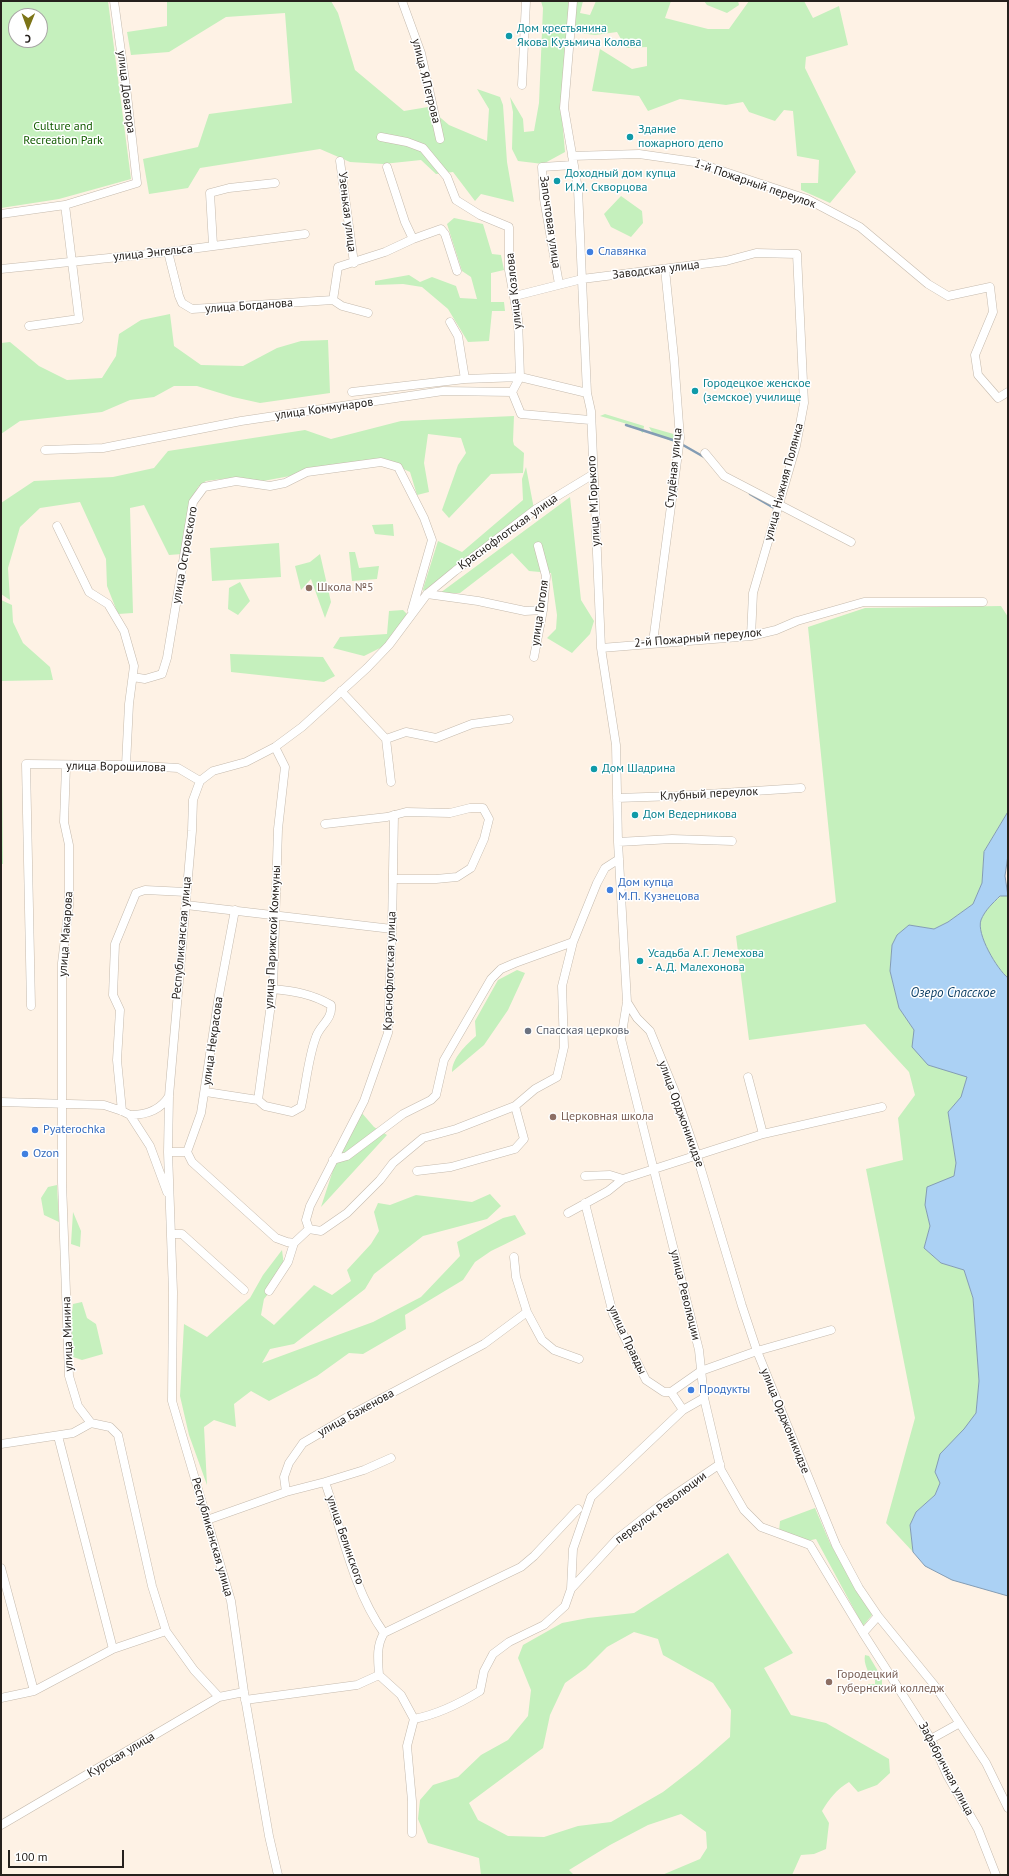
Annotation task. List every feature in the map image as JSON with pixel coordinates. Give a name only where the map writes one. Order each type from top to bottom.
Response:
[{"type":"street","name":"улица Доватора","points":[[65,205],[137,183],[114,1]]},
{"type":"street","name":"улица Я.Петрова","points":[[402,1],[421,53],[440,139]]},
{"type":"street","points":[[522,85],[526,1]]},
{"type":"street","name":"улица М.Горького","points":[[572,1],[564,108],[578,189],[587,393],[591,411],[592,475],[596,508],[601,648],[616,745],[618,842],[627,1002]]},
{"type":"street","name":"улица Козлова","points":[[381,137],[407,142],[423,148],[447,177],[456,200],[480,214],[509,227],[509,270],[515,296],[518,319],[520,377]]},
{"type":"street","name":"1-й Пожарный переулок","points":[[572,156],[640,154],[695,162],[807,199],[860,227],[928,284],[948,296],[990,287],[993,312],[975,355],[978,375],[998,398],[1008,392]]},
{"type":"street","name":"Узенькая улица","points":[[340,161],[354,263]]},
{"type":"street","name":"Започтовая улица","points":[[559,284],[544,199],[542,167],[574,165]]},
{"type":"street","points":[[388,167],[405,222],[413,239]]},
{"type":"street","points":[[213,245],[210,193],[229,188],[275,183]]},
{"type":"street","points":[[1,214],[65,205],[79,319],[29,326]]},
{"type":"street","points":[[333,300],[338,267],[385,252],[413,239],[441,229],[445,234],[457,271]]},
{"type":"street","name":"улица Энгельса","points":[[1,269],[168,252],[305,234]]},
{"type":"street","name":"улица Богданова","points":[[168,252],[179,296],[182,303],[192,309],[333,300],[342,306],[368,313]]},
{"type":"street","name":"Заводская улица","points":[[515,296],[582,278],[726,261],[756,253],[798,254]]},
{"type":"street","name":"улица Нижняя Полянка","points":[[751,636],[753,593],[796,446],[804,403],[798,254]]},
{"type":"street","name":"Студёная улица","points":[[653,642],[680,438],[665,269]]},
{"type":"street","points":[[450,322],[458,336],[465,379]]},
{"type":"street","points":[[520,377],[512,392],[521,414],[590,420]]},
{"type":"street","name":"улица Коммунаров","points":[[352,392],[465,379],[520,377],[587,393]]},
{"type":"street","name":"улица Коммунаров","points":[[45,450],[103,448],[241,421],[443,391],[512,392]]},
{"type":"street","points":[[705,453],[724,476],[779,506],[851,542]]},
{"type":"street","name":"улица Островского","points":[[133,677],[145,679],[162,674],[167,658],[193,502],[204,487],[236,481],[270,486],[285,483],[307,472],[381,462],[398,467]]},
{"type":"street","name":"Краснофлотская улица","points":[[398,467],[424,518],[432,540],[411,613]]},
{"type":"street","name":"Краснофлотская улица","points":[[341,691],[389,645],[411,613],[428,594],[455,571],[536,509],[592,475]]},
{"type":"street","points":[[57,526],[89,592],[108,604],[124,631],[134,666],[126,765]]},
{"type":"street","name":"улица Гоголя","points":[[534,657],[543,610],[546,576],[538,546]]},
{"type":"street","points":[[428,594],[478,601],[525,610],[543,610]]},
{"type":"street","name":"2-й Пожарный переулок","points":[[601,648],[653,642],[751,636],[776,630],[797,621],[864,602],[983,602]]},
{"type":"street","points":[[200,781],[213,771],[246,762],[275,746],[302,727],[341,691],[386,739],[391,782]]},
{"type":"street","points":[[386,739],[406,732],[436,738],[472,724],[509,719]]},
{"type":"street","name":"улица Парижской Коммуны","points":[[258,1100],[273,989],[278,829],[285,768],[275,746]]},
{"type":"street","name":"улица Ворошилова","points":[[31,1006],[26,764],[66,766],[126,765],[178,768],[200,781]]},
{"type":"street","name":"улица Макарова","points":[[62,1102],[62,964],[69,906],[69,845],[64,822],[66,766]]},
{"type":"street","name":"Республиканская улица","points":[[200,781],[193,800],[186,904],[169,1096],[168,1152],[173,1292],[172,1401],[231,1601],[245,1696],[269,1836],[278,1875]]},
{"type":"street","name":"Клубный переулок","points":[[617,798],[676,796],[801,788]]},
{"type":"street","points":[[325,824],[394,815],[406,812],[450,813],[470,808],[483,808],[489,819],[484,839],[471,868],[457,877],[436,879],[393,879]]},
{"type":"street","name":"Краснофлотская улица","points":[[309,1229],[306,1220],[310,1206],[364,1101],[388,1033],[394,815]]},
{"type":"street","points":[[618,842],[672,839],[732,841]]},
{"type":"street","points":[[268,1291],[288,1262],[294,1243],[309,1229],[321,1231],[347,1213],[380,1180],[393,1163],[423,1138],[456,1129],[515,1106],[535,1089],[557,1077],[564,1047],[562,986],[573,942],[597,883],[605,868],[619,859]]},
{"type":"street","points":[[122,1111],[117,1060],[120,1010],[113,996],[115,944],[136,893],[144,890],[186,892]]},
{"type":"street","points":[[186,904],[392,929]]},
{"type":"street","name":"улица Некрасова","points":[[187,1152],[195,1133],[206,1092],[219,995],[235,910]]},
{"type":"street","points":[[333,1160],[347,1156],[404,1114],[431,1100],[436,1095],[444,1060],[491,979],[501,969],[573,942]]},
{"type":"street","points":[[206,1092],[258,1100],[265,1106],[292,1112],[301,1107],[316,1036],[330,1016],[332,1010],[331,1005],[321,999],[296,991],[273,989]]},
{"type":"street","name":"улица Орджоникидзе","points":[[627,1002],[636,1018],[650,1031],[675,1092],[697,1156],[757,1351],[836,1546],[859,1588],[878,1616],[935,1686],[958,1724],[986,1763],[1008,1808]]},
{"type":"street","name":"улица Революции","points":[[627,1002],[621,1039],[699,1350],[704,1398],[722,1470],[744,1510],[761,1527],[810,1545]]},
{"type":"street","points":[[748,1077],[763,1134]]},
{"type":"street","points":[[1,1102],[62,1102],[104,1105],[130,1115],[144,1115],[157,1110],[169,1096]]},
{"type":"street","name":"улица Минина","points":[[62,1102],[62,1182],[69,1376],[78,1406],[91,1423]]},
{"type":"street","points":[[417,1171],[451,1167],[516,1149],[524,1139],[515,1106]]},
{"type":"street","points":[[568,1213],[608,1191],[623,1179],[763,1134],[882,1107]]},
{"type":"street","points":[[130,1115],[150,1146],[170,1198]]},
{"type":"street","points":[[168,1152],[187,1152],[192,1162],[276,1238],[294,1243]]},
{"type":"street","points":[[585,1176],[610,1176],[623,1179]]},
{"type":"street","name":"улица Правды","points":[[584,1203],[613,1314],[646,1380],[664,1392],[672,1392]]},
{"type":"street","points":[[171,1234],[182,1234],[244,1290]]},
{"type":"street","points":[[514,1257],[516,1277],[527,1312],[542,1340],[554,1350],[579,1359]]},
{"type":"street","name":"улица Баженова","points":[[286,1492],[284,1477],[289,1463],[303,1444],[356,1412],[484,1344],[527,1312]]},
{"type":"street","points":[[683,1410],[672,1392],[701,1372],[757,1351],[831,1330]]},
{"type":"street","points":[[414,1719],[429,1716],[459,1704],[480,1691],[484,1671],[493,1654],[509,1642],[544,1624],[565,1606],[571,1589],[573,1549],[591,1497],[683,1410],[704,1398]]},
{"type":"street","points":[[1,1444],[73,1433],[91,1423],[110,1427],[118,1435],[152,1586],[166,1631],[194,1670],[219,1697]]},
{"type":"street","points":[[58,1436],[113,1648]]},
{"type":"street","points":[[325,1482],[364,1470],[391,1458]]},
{"type":"street","name":"переулок Революции","points":[[571,1589],[617,1539],[667,1500],[720,1464]]},
{"type":"street","name":"улица Белинского","points":[[286,1492],[325,1482],[347,1553],[372,1617],[384,1633]]},
{"type":"street","points":[[207,1520],[286,1492]]},
{"type":"street","points":[[412,1833],[412,1802],[407,1746],[414,1719],[401,1695],[379,1675],[378,1641],[384,1633],[521,1567],[534,1556],[578,1509]]},
{"type":"street","name":"Зафабричная улица","points":[[810,1545],[863,1633],[931,1739],[947,1775],[978,1829],[996,1875]]},
{"type":"street","points":[[1,1568],[34,1691]]},
{"type":"street","points":[[863,1633],[878,1616]]},
{"type":"street","points":[[1,1698],[34,1691],[113,1648],[166,1631]]},
{"type":"street","points":[[245,1696],[357,1685],[379,1675]]},
{"type":"street","name":"Курская улица","points":[[1,1825],[219,1697],[245,1696]]},
{"type":"street","points":[[931,1739],[958,1724]]},
{"type":"green space","name":"Culture and Recreation Park","points":[[1,1],[108,1],[131,179],[59,199],[1,208]]},
{"type":"green space","points":[[167,1],[331,1],[338,13],[355,70],[404,111],[428,107],[449,125],[487,141],[489,109],[477,89],[500,97],[503,105],[507,162],[514,202],[481,194],[475,201],[453,172],[436,174],[421,160],[383,164],[350,162],[320,149],[200,168],[188,188],[149,194],[143,159],[198,147],[209,114],[292,103],[285,13],[226,17],[169,52],[131,55],[127,32],[167,26]]},
{"type":"green space","points":[[541,1],[570,1],[561,107],[565,152],[543,164],[518,161],[512,149],[513,112],[510,97],[523,119],[524,132],[534,131],[539,103],[543,8]]},
{"type":"green space","points":[[575,1],[583,1],[580,13],[590,15],[596,1],[671,1],[665,18],[708,29],[729,29],[749,1],[804,1],[813,18],[839,6],[848,45],[806,57],[805,68],[856,172],[830,203],[801,190],[801,183],[818,183],[819,160],[797,156],[793,111],[784,110],[775,121],[749,112],[743,102],[726,105],[680,99],[648,111],[639,96],[592,91],[600,49],[632,69],[647,66],[647,47],[626,48],[617,32],[595,35],[572,32]]},
{"type":"green space","points":[[704,1],[738,1],[739,5],[727,13],[707,5]]},
{"type":"green space","points":[[621,196],[642,211],[643,223],[631,237],[611,227],[604,214]]},
{"type":"green space","points":[[454,218],[483,224],[492,254],[501,255],[504,270],[491,273],[491,302],[504,302],[505,311],[492,311],[489,341],[468,342],[448,309],[422,287],[403,284],[375,285],[375,281],[409,275],[420,282],[432,277],[456,286],[460,298],[477,299],[471,277],[462,271],[447,224]]},
{"type":"green space","points":[[170,314],[174,346],[201,365],[243,366],[277,348],[301,341],[328,340],[330,393],[260,403],[233,397],[197,386],[174,386],[154,397],[130,400],[102,412],[20,421],[1,434],[1,343],[10,342],[39,366],[67,380],[102,378],[116,356],[119,334],[141,320]]},
{"type":"green space","points":[[605,414],[644,426],[643,433],[634,426],[600,416]]},
{"type":"green space","points":[[514,416],[513,441],[514,445],[524,453],[523,473],[491,474],[449,518],[442,510],[458,465],[466,453],[461,438],[428,434],[424,463],[429,492],[417,495],[410,472],[382,459],[263,481],[237,477],[206,481],[198,487],[189,508],[182,554],[169,555],[144,505],[130,508],[133,613],[118,614],[107,586],[106,559],[80,502],[40,508],[20,527],[8,568],[10,600],[1,594],[1,503],[34,481],[113,477],[154,468],[168,451],[305,430],[331,439],[401,421]]},
{"type":"green space","points":[[649,427],[677,435],[677,443],[653,434]]},
{"type":"green space","points":[[526,467],[534,509],[424,592],[423,589],[438,541],[462,552],[523,500],[522,479]]},
{"type":"green space","points":[[570,497],[581,600],[594,621],[590,634],[572,653],[547,638],[556,629],[557,615],[551,573],[529,571],[512,553],[460,593],[440,593]]},
{"type":"green space","points":[[393,524],[394,536],[375,534],[372,525]]},
{"type":"green space","points":[[279,543],[281,577],[212,581],[210,548]]},
{"type":"green space","points":[[349,552],[355,552],[359,568],[379,566],[377,579],[352,581]]},
{"type":"green space","points":[[320,554],[331,602],[325,618],[311,579],[301,590],[295,566],[310,562]]},
{"type":"green space","points":[[240,582],[250,601],[238,615],[228,609],[229,588]]},
{"type":"green space","points":[[1,600],[12,605],[13,622],[23,643],[50,667],[53,680],[1,681]]},
{"type":"green space","points":[[1001,606],[1008,617],[1008,812],[984,852],[982,883],[973,904],[948,922],[934,929],[909,925],[897,935],[892,945],[890,971],[899,1008],[914,1030],[928,1065],[967,1076],[962,1097],[948,1112],[956,1163],[954,1176],[925,1205],[930,1226],[924,1248],[941,1263],[964,1270],[973,1298],[979,1381],[976,1413],[935,1472],[940,1483],[935,1495],[916,1512],[910,1525],[913,1552],[886,1523],[915,1418],[866,1169],[903,1160],[898,1118],[915,1095],[909,1072],[865,1024],[749,1040],[736,936],[836,902],[808,627],[865,608]]},
{"type":"green space","points":[[403,610],[407,614],[384,646],[364,656],[333,648],[340,637],[387,634],[389,611]]},
{"type":"green space","points":[[230,654],[323,657],[335,676],[324,682],[231,672]]},
{"type":"green space","points":[[1,763],[2,765],[3,864],[1,864]]},
{"type":"green space","points":[[1001,896],[1008,896],[1008,978],[998,967],[988,951],[980,926],[981,920],[985,913]]},
{"type":"green space","points":[[517,970],[525,973],[508,1010],[484,1045],[452,1072],[454,1062],[457,1057],[476,1036],[475,1021],[498,980]]},
{"type":"green space","points":[[361,1112],[374,1127],[387,1135],[321,1207],[335,1164],[348,1158],[340,1154]]},
{"type":"green space","points":[[57,1185],[59,1222],[44,1215],[41,1198],[48,1187]]},
{"type":"green space","points":[[490,1194],[501,1206],[487,1219],[423,1236],[374,1274],[365,1289],[294,1344],[270,1349],[262,1363],[373,1322],[421,1297],[460,1256],[457,1242],[503,1218],[515,1215],[526,1234],[491,1251],[475,1262],[463,1280],[405,1315],[406,1329],[363,1354],[349,1353],[317,1376],[269,1401],[251,1391],[234,1404],[236,1427],[214,1420],[204,1427],[207,1485],[189,1435],[180,1396],[184,1324],[207,1337],[250,1298],[263,1275],[282,1250],[285,1273],[264,1299],[261,1315],[274,1325],[314,1285],[332,1295],[351,1281],[347,1270],[371,1244],[379,1231],[374,1212],[378,1203],[390,1205],[416,1195],[472,1202]]},
{"type":"green space","points":[[73,1212],[81,1231],[80,1247],[71,1244]]},
{"type":"green space","points":[[82,1302],[87,1318],[96,1324],[103,1354],[82,1360],[73,1357],[71,1321],[73,1304]]},
{"type":"green space","points":[[815,1508],[830,1543],[872,1615],[863,1626],[816,1539],[807,1541],[779,1531],[780,1521]]},
{"type":"green space","points":[[728,1553],[793,1653],[764,1668],[791,1715],[826,1723],[889,1759],[890,1773],[877,1785],[858,1792],[849,1782],[837,1791],[822,1811],[829,1823],[826,1849],[814,1854],[801,1855],[792,1875],[662,1875],[700,1859],[707,1848],[706,1832],[681,1814],[648,1825],[610,1845],[569,1870],[574,1875],[481,1875],[479,1858],[428,1843],[418,1819],[420,1800],[433,1785],[458,1777],[481,1755],[508,1740],[528,1716],[531,1690],[518,1658],[523,1645],[562,1623],[588,1618],[634,1613]],"holes":[[[634,1632],[658,1639],[663,1655],[713,1683],[731,1710],[730,1737],[698,1765],[663,1792],[611,1822],[578,1826],[544,1837],[508,1836],[478,1820],[469,1803],[543,1748],[550,1715],[565,1683],[586,1668],[607,1647]]]},
{"type":"green space","points":[[865,1655],[869,1656],[882,1678],[882,1685],[872,1691],[869,1689],[868,1684],[875,1684],[875,1680],[867,1669]]},
{"type":"water","name":"Озеро Спасское","points":[[1008,812],[1008,855],[1005,876],[1008,896],[1000,896],[992,904],[983,916],[980,926],[988,951],[998,967],[1008,978],[1008,1596],[952,1580],[925,1566],[913,1552],[910,1525],[916,1512],[935,1495],[940,1483],[935,1472],[940,1454],[964,1429],[976,1413],[979,1381],[973,1298],[964,1270],[941,1263],[924,1248],[930,1226],[925,1205],[927,1187],[954,1176],[956,1163],[948,1112],[961,1097],[967,1077],[928,1065],[912,1047],[914,1030],[899,1008],[890,971],[892,945],[897,935],[909,925],[934,929],[948,922],[973,904],[982,883],[984,852]]},
{"type":"waterway","points":[[626,425],[676,441],[704,457]]},
{"type":"waterway","points":[[750,494],[774,508]]},
{"type":"place","name":"Дом крестьянина Якова Кузьмича Колова","points":[[509,36]]},
{"type":"place","name":"Здание пожарного депо","points":[[630,137]]},
{"type":"place","name":"Доходный дом купца И.М. Скворцова","points":[[557,181]]},
{"type":"place","name":"Славянка","points":[[590,252]]},
{"type":"place","name":"Городецкое женское (земское) училище","points":[[695,391]]},
{"type":"place","name":"Школа №5","points":[[309,588]]},
{"type":"place","name":"Дом Шадрина","points":[[594,769]]},
{"type":"place","name":"Дом Ведерникова","points":[[635,815]]},
{"type":"place","name":"Дом купца М.П. Кузнецова","points":[[610,890]]},
{"type":"place","name":"Усадьба А.Г. Лемехова - А.Д. Малехонова","points":[[640,961]]},
{"type":"place","name":"Спасская церковь","points":[[528,1031]]},
{"type":"place","name":"Церковная школа","points":[[553,1117]]},
{"type":"place","name":"Pyaterochka","points":[[35,1130]]},
{"type":"place","name":"Ozon","points":[[25,1154]]},
{"type":"place","name":"Продукты","points":[[691,1390]]},
{"type":"place","name":"Городецкий губернский колледж","points":[[829,1682]]}]
